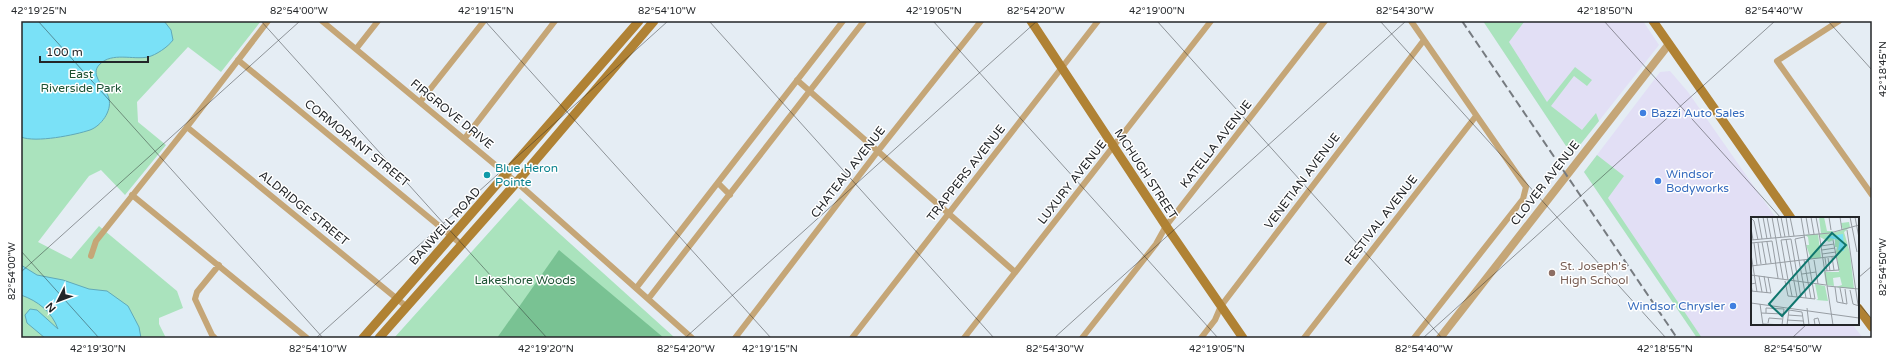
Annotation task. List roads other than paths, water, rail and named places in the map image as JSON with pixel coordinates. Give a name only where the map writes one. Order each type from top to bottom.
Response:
[{"type":"main road","name":"BANWELL ROAD","points":[[363,338],[508,174],[639,21]]},
{"type":"main road","name":"BANWELL ROAD","points":[[379,338],[517,182],[654,21]]},
{"type":"main road","name":"MCHUGH STREET","points":[[1031,21],[1166,226],[1243,338]]},
{"type":"main road","points":[[1654,21],[1790,217]]},
{"type":"main road","points":[[1859,309],[1872,327]]},
{"type":"street","points":[[91,256],[96,240],[187,127],[268,21]]},
{"type":"street","name":"FIRGROVE DRIVE","points":[[322,21],[508,174],[637,287],[692,338]]},
{"type":"street","points":[[356,49],[378,21]]},
{"type":"street","points":[[420,102],[484,21]]},
{"type":"street","points":[[465,138],[555,21]]},
{"type":"street","points":[[637,287],[843,21]]},
{"type":"street","points":[[649,298],[864,21]]},
{"type":"street","name":"CHATEAU AVENUE","points":[[735,338],[878,151],[981,21]]},
{"type":"street","name":"TRAPPERS AVENUE","points":[[852,338],[1098,21]]},
{"type":"street","name":"LUXURY AVENUE","points":[[964,338],[1211,21]]},
{"type":"street","name":"KATELLA AVENUE","points":[[1082,338],[1156,244],[1166,226],[1325,21]]},
{"type":"street","points":[[1411,21],[1476,116]]},
{"type":"street","points":[[1839,21],[1777,61],[1872,195]]},
{"type":"street","name":"VENETIAN AVENUE","points":[[1201,338],[1215,320],[1221,306],[1424,40]]},
{"type":"street","name":"CLOVER AVENUE","points":[[1440,338],[1669,44]]},
{"type":"street","name":"CORMORANT STREET","points":[[238,60],[461,244]]},
{"type":"street","points":[[797,80],[1015,272]]},
{"type":"street","name":"CLOVER AVENUE","points":[[1414,338],[1523,199],[1526,187],[1476,116]]},
{"type":"street","name":"FESTIVAL AVENUE","points":[[1304,338],[1476,116]]},
{"type":"street","name":"ALDRIDGE STREET","points":[[187,127],[407,307]]},
{"type":"street","points":[[718,183],[730,195]]},
{"type":"street","points":[[132,195],[306,338]]},
{"type":"street","points":[[215,338],[212,335],[195,299],[197,292],[219,265]]},
{"type":"water","points":[[21,21],[164,21],[171,30],[173,40],[158,53],[148,57],[110,58],[100,64],[96,73],[99,82],[108,95],[109,108],[102,122],[94,128],[56,138],[28,139],[21,137]]},
{"type":"water","points":[[21,265],[37,275],[63,280],[89,289],[107,291],[128,306],[139,327],[141,338],[45,338],[27,323],[25,315],[30,309],[37,310],[58,329],[52,317],[44,308],[33,300],[21,295]]},
{"type":"railway","points":[[1462,21],[1677,338]]},
{"type":"place","name":"Bazzi Auto Sales","points":[[1643,113]]},
{"type":"place","name":"Blue Heron Pointe","points":[[487,175]]},
{"type":"place","name":"Windsor Bodyworks","points":[[1658,181]]},
{"type":"place","name":"St. Joseph's High School","points":[[1552,273]]},
{"type":"place","name":"Windsor Chrysler","points":[[1733,306]]},
{"type":"park label","name":"East Riverside Park","points":[[81,81]]},
{"type":"park label","name":"Lakeshore Woods","points":[[525,280]]}]
